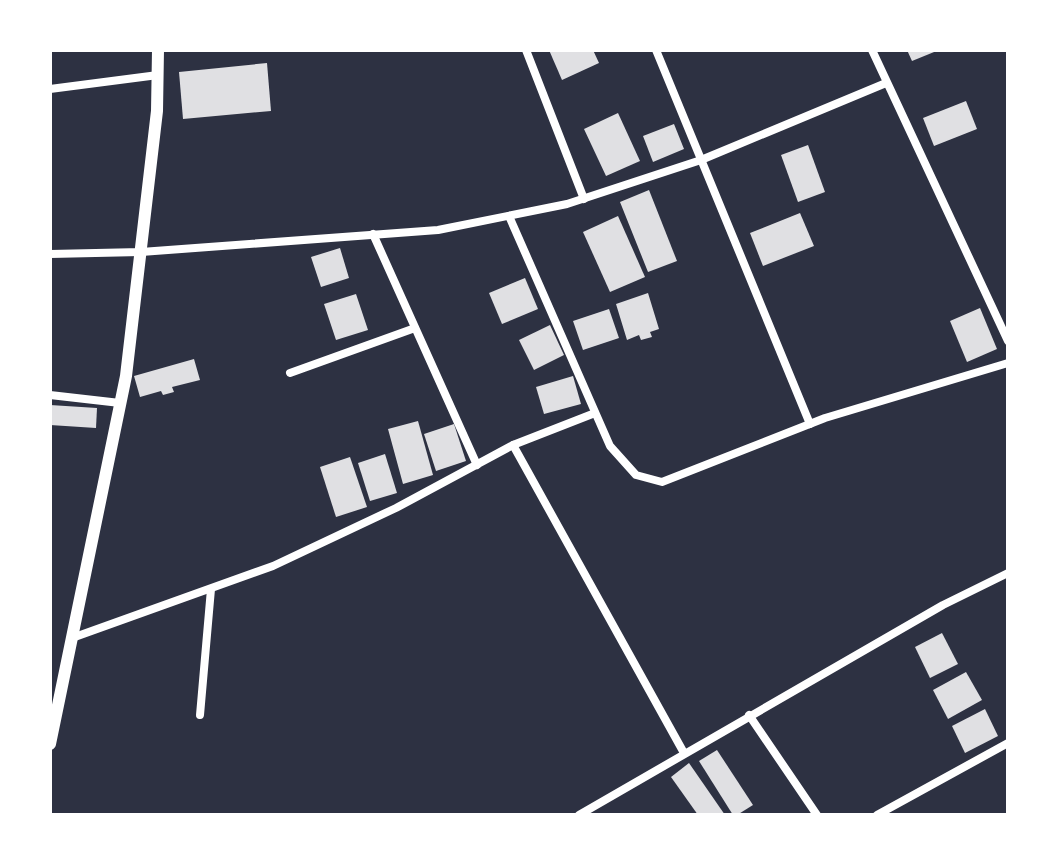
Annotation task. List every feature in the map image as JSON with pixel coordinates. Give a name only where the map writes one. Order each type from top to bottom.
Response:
[{"type":"street","points":[[50,744],[120,403],[157,111],[158,50]]},
{"type":"street","points":[[526,50],[584,199]]},
{"type":"street","points":[[656,50],[810,424]]},
{"type":"street","points":[[872,50],[1008,341]]},
{"type":"street","points":[[50,89],[158,75]]},
{"type":"street","points":[[50,254],[141,252],[438,230],[509,216],[567,204],[701,160],[886,83]]},
{"type":"street","points":[[509,216],[610,446],[636,475],[662,482],[810,424],[1008,363]]},
{"type":"street","points":[[373,234],[477,465]]},
{"type":"street","points":[[290,373],[415,328]]},
{"type":"street","points":[[50,395],[120,403]]},
{"type":"street","points":[[72,638],[273,566],[396,508],[513,445],[595,413]]},
{"type":"street","points":[[513,445],[684,753]]},
{"type":"street","points":[[579,815],[943,605],[1008,573]]},
{"type":"street","points":[[200,715],[211,589]]},
{"type":"street","points":[[749,715],[817,815]]},
{"type":"street","points":[[877,815],[1008,743]]},
{"type":"building","points":[[549,50],[593,50],[599,63],[562,80]]},
{"type":"building","points":[[907,50],[939,50],[912,61]]},
{"type":"building","points":[[267,63],[271,111],[183,119],[179,72]]},
{"type":"building","points":[[966,101],[977,129],[934,146],[923,118]]},
{"type":"building","points":[[618,113],[640,161],[606,176],[584,129]]},
{"type":"building","points":[[674,124],[684,149],[653,162],[643,136]]},
{"type":"building","points":[[808,145],[825,192],[798,202],[781,155]]},
{"type":"building","points":[[649,190],[677,261],[648,272],[620,202]]},
{"type":"building","points":[[800,213],[814,246],[763,266],[750,233]]},
{"type":"building","points":[[618,216],[645,277],[610,292],[583,232]]},
{"type":"building","points":[[340,248],[349,278],[321,287],[311,257]]},
{"type":"building","points":[[525,278],[538,309],[502,324],[489,293]]},
{"type":"building","points":[[648,293],[659,329],[650,332],[652,337],[641,340],[639,335],[627,340],[616,304]]},
{"type":"building","points":[[356,294],[368,330],[336,340],[324,304]]},
{"type":"building","points":[[980,308],[997,349],[967,362],[950,321]]},
{"type":"building","points":[[609,309],[619,338],[583,350],[573,321]]},
{"type":"building","points":[[550,325],[564,355],[534,370],[519,340]]},
{"type":"building","points":[[194,359],[200,380],[172,387],[174,392],[163,395],[161,391],[140,397],[134,376]]},
{"type":"building","points":[[573,376],[581,404],[544,414],[536,387]]},
{"type":"building","points":[[50,405],[97,408],[96,428],[50,425]]},
{"type":"building","points":[[418,421],[433,475],[403,484],[388,429]]},
{"type":"building","points":[[454,424],[466,461],[436,471],[424,434]]},
{"type":"building","points":[[385,454],[397,493],[370,501],[358,463]]},
{"type":"building","points":[[350,457],[367,507],[336,517],[320,467]]},
{"type":"building","points":[[942,633],[958,664],[930,678],[915,647]]},
{"type":"building","points":[[966,672],[982,700],[948,719],[933,690]]},
{"type":"building","points":[[985,709],[998,736],[965,753],[952,726]]},
{"type":"building","points":[[717,750],[753,805],[737,815],[733,815],[699,761]]},
{"type":"building","points":[[689,763],[725,815],[698,815],[671,777]]}]
